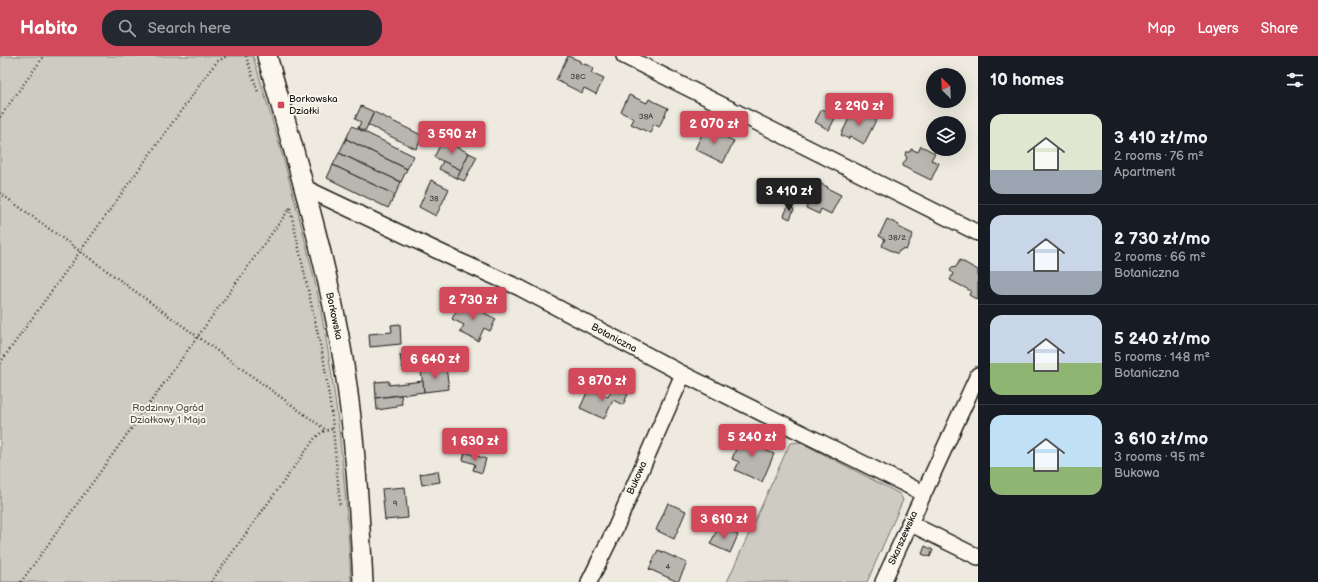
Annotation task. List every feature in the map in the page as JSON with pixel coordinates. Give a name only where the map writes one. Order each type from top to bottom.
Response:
[{"type":"street","name":"Borkowska","points":[[267,56],[319,246],[343,358],[356,459],[363,582]]},
{"type":"street","points":[[624,56],[978,233]]},
{"type":"street","name":"Botaniczna","points":[[303,187],[520,288],[683,374],[923,493]]},
{"type":"street","name":"Bukowa","points":[[589,582],[616,527],[683,374]]},
{"type":"street","name":"Skarszewska","points":[[883,582],[978,374]]},
{"type":"street","points":[[910,523],[978,558]]},
{"type":"path","points":[[0,117],[44,56]]},
{"type":"path","points":[[0,363],[211,69],[218,61],[227,56]]},
{"type":"path","points":[[246,56],[259,95]]},
{"type":"path","points":[[0,193],[326,430]]},
{"type":"path","points":[[21,582],[290,208],[324,362],[333,429],[340,507]]},
{"type":"path","points":[[211,582],[315,438],[326,430],[333,429]]},
{"type":"green space","name":"Rodzinny Ogród Działkowy 1 Maja","points":[[0,56],[253,56],[293,194],[322,315],[339,429],[351,582],[0,582]]},
{"type":"green space","points":[[800,442],[900,494],[903,500],[867,582],[727,582],[790,443]]},
{"type":"building","points":[[568,56],[594,68],[591,73],[604,79],[596,94],[584,88],[582,93],[556,80]]},
{"type":"building","points":[[629,95],[647,103],[649,99],[668,108],[659,127],[654,124],[650,133],[631,124],[634,119],[621,112]]},
{"type":"building","points":[[361,106],[374,112],[365,131],[358,128],[361,122],[355,119]]},
{"type":"building","points":[[822,109],[836,116],[829,130],[815,122]]},
{"type":"building","points":[[853,110],[865,117],[867,113],[877,118],[864,144],[850,136],[849,139],[841,135]]},
{"type":"building","points":[[374,112],[423,136],[416,149],[368,125]]},
{"type":"building","points":[[352,126],[414,156],[407,169],[346,139]]},
{"type":"building","points":[[705,128],[734,141],[723,163],[695,149]]},
{"type":"building","points":[[346,139],[407,169],[401,182],[339,153]]},
{"type":"building","points":[[443,140],[469,153],[461,170],[434,157]]},
{"type":"building","points":[[921,146],[926,148],[926,156],[933,156],[931,160],[939,163],[931,180],[902,166],[907,158],[905,155],[906,152],[910,152],[911,149],[918,152]]},
{"type":"building","points":[[339,153],[401,182],[395,195],[333,165]]},
{"type":"building","points":[[469,153],[477,157],[464,181],[457,178]]},
{"type":"building","points":[[443,161],[461,170],[457,178],[439,169]]},
{"type":"building","points":[[333,165],[395,195],[388,208],[327,178]]},
{"type":"building","points":[[431,180],[449,189],[436,216],[419,207]]},
{"type":"building","points":[[811,180],[828,187],[827,188],[841,195],[831,214],[821,209],[819,214],[806,208],[809,202],[801,199]]},
{"type":"building","points":[[788,206],[794,209],[790,219],[784,216]]},
{"type":"building","points":[[887,219],[899,225],[898,227],[913,234],[906,250],[903,249],[896,253],[882,246],[885,239],[879,236]]},
{"type":"building","points":[[960,260],[978,270],[978,300],[969,295],[971,291],[950,280],[953,274],[950,270],[956,267]]},
{"type":"building","points":[[461,301],[496,319],[490,331],[484,328],[478,341],[460,332],[464,325],[452,319]]},
{"type":"building","points":[[400,324],[401,344],[370,347],[369,334],[392,332],[391,325]]},
{"type":"building","points":[[418,353],[420,365],[402,367],[400,355]]},
{"type":"building","points":[[446,357],[458,362],[455,368],[443,363]]},
{"type":"building","points":[[446,367],[449,389],[424,392],[421,371]]},
{"type":"building","points":[[389,381],[389,385],[423,381],[424,392],[376,398],[375,382]]},
{"type":"building","points":[[613,387],[628,394],[623,405],[613,400],[604,419],[580,408],[589,388],[608,397]]},
{"type":"building","points":[[401,395],[402,404],[396,405],[397,407],[377,410],[376,398]]},
{"type":"building","points":[[743,434],[758,441],[756,446],[774,454],[762,482],[735,470],[739,462],[732,459],[737,446],[735,445],[737,440],[740,441]]},
{"type":"building","points":[[465,452],[486,459],[482,473],[473,470],[475,464],[463,460]]},
{"type":"building","points":[[438,471],[440,482],[422,485],[420,474]]},
{"type":"building","points":[[405,487],[408,518],[385,520],[382,489]]},
{"type":"building","points":[[668,503],[686,511],[674,539],[656,530]]},
{"type":"building","points":[[719,526],[738,535],[730,553],[710,544]]},
{"type":"building","points":[[925,546],[933,550],[930,557],[922,554]]},
{"type":"building","points":[[658,550],[687,563],[678,582],[649,569]]},
{"type":"place","name":"Borkowska Działki","points":[[281,105]]}]
